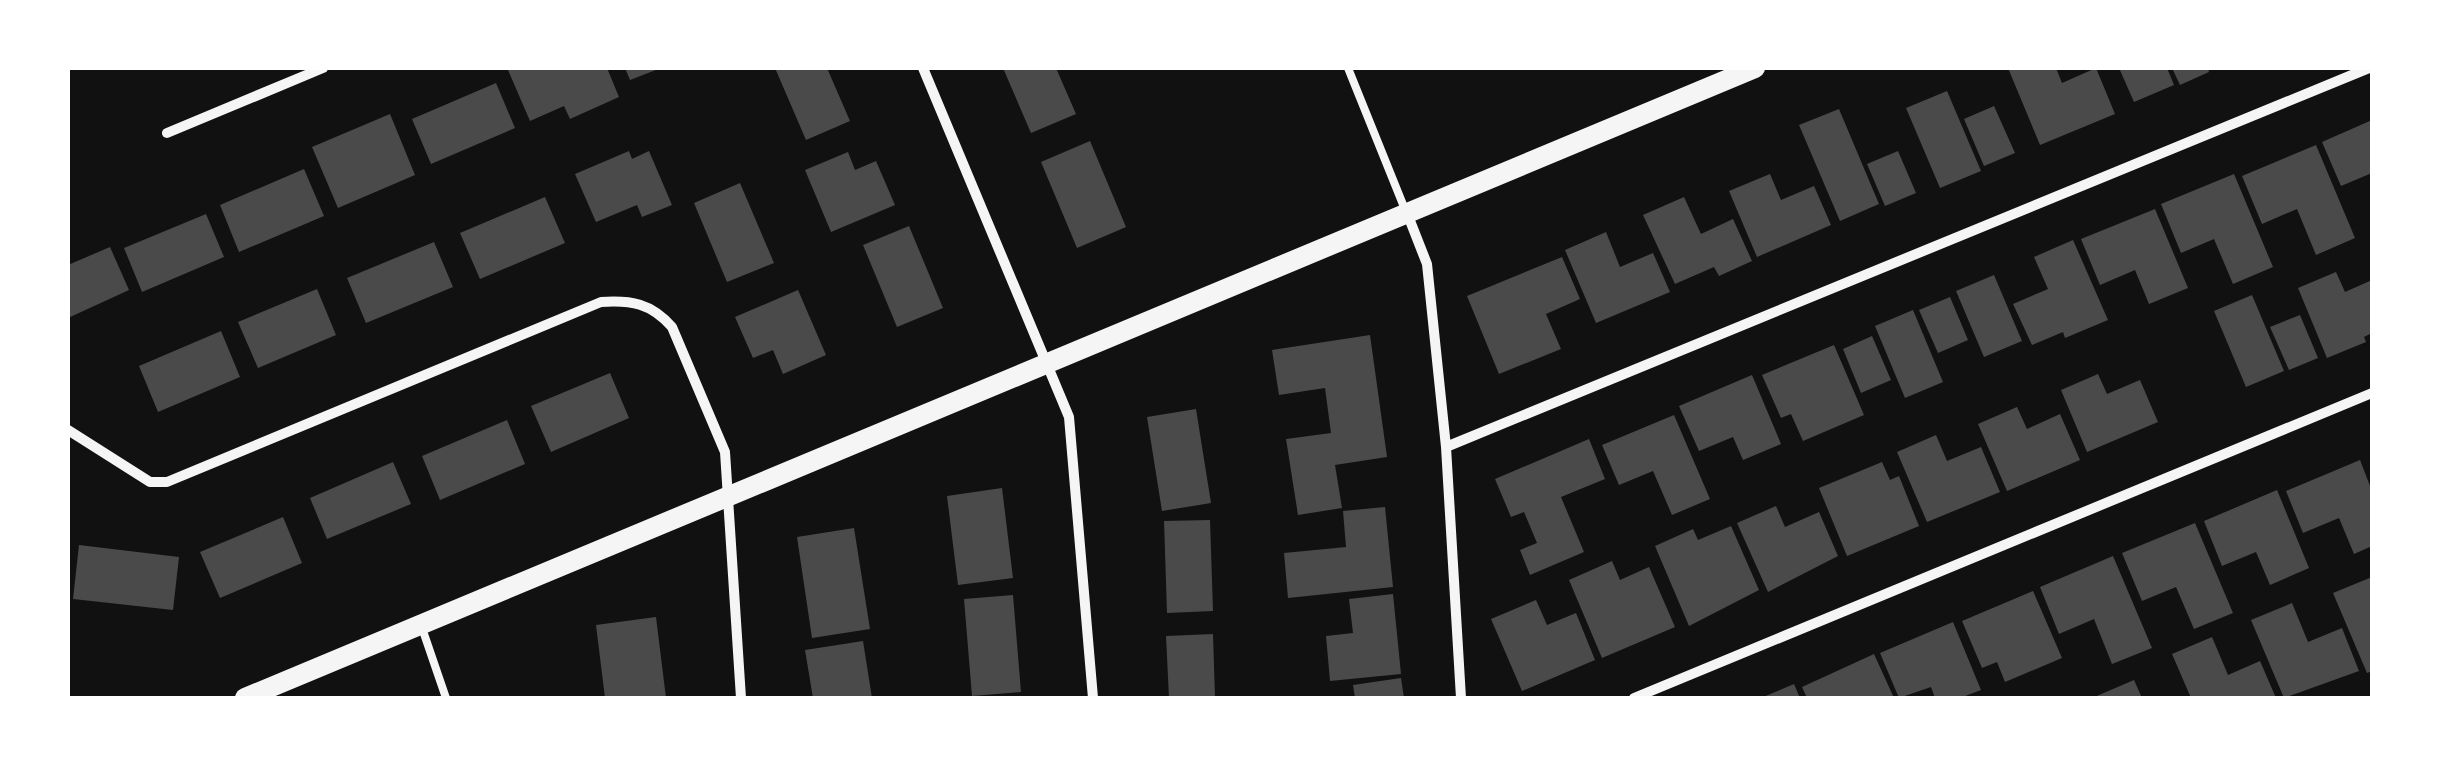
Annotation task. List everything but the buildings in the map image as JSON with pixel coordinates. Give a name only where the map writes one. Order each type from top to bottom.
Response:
[{"type":"main road","points":[[245,698],[1755,68]]},
{"type":"street","points":[[166,133],[323,68]]},
{"type":"street","points":[[923,68],[1046,362],[1071,432],[1093,698]]},
{"type":"street","points":[[1446,447],[2369,68]]},
{"type":"street","points":[[1406,212],[1427,264],[1446,447],[1461,698]]},
{"type":"street","points":[[68,430],[150,482],[166,482],[601,302],[624,301],[659,312],[672,328],[725,452],[741,698]]},
{"type":"street","points":[[1634,698],[2372,393]]},
{"type":"lane","points":[[1348,68],[1406,212]]},
{"type":"lane","points":[[421,625],[446,698]]}]
